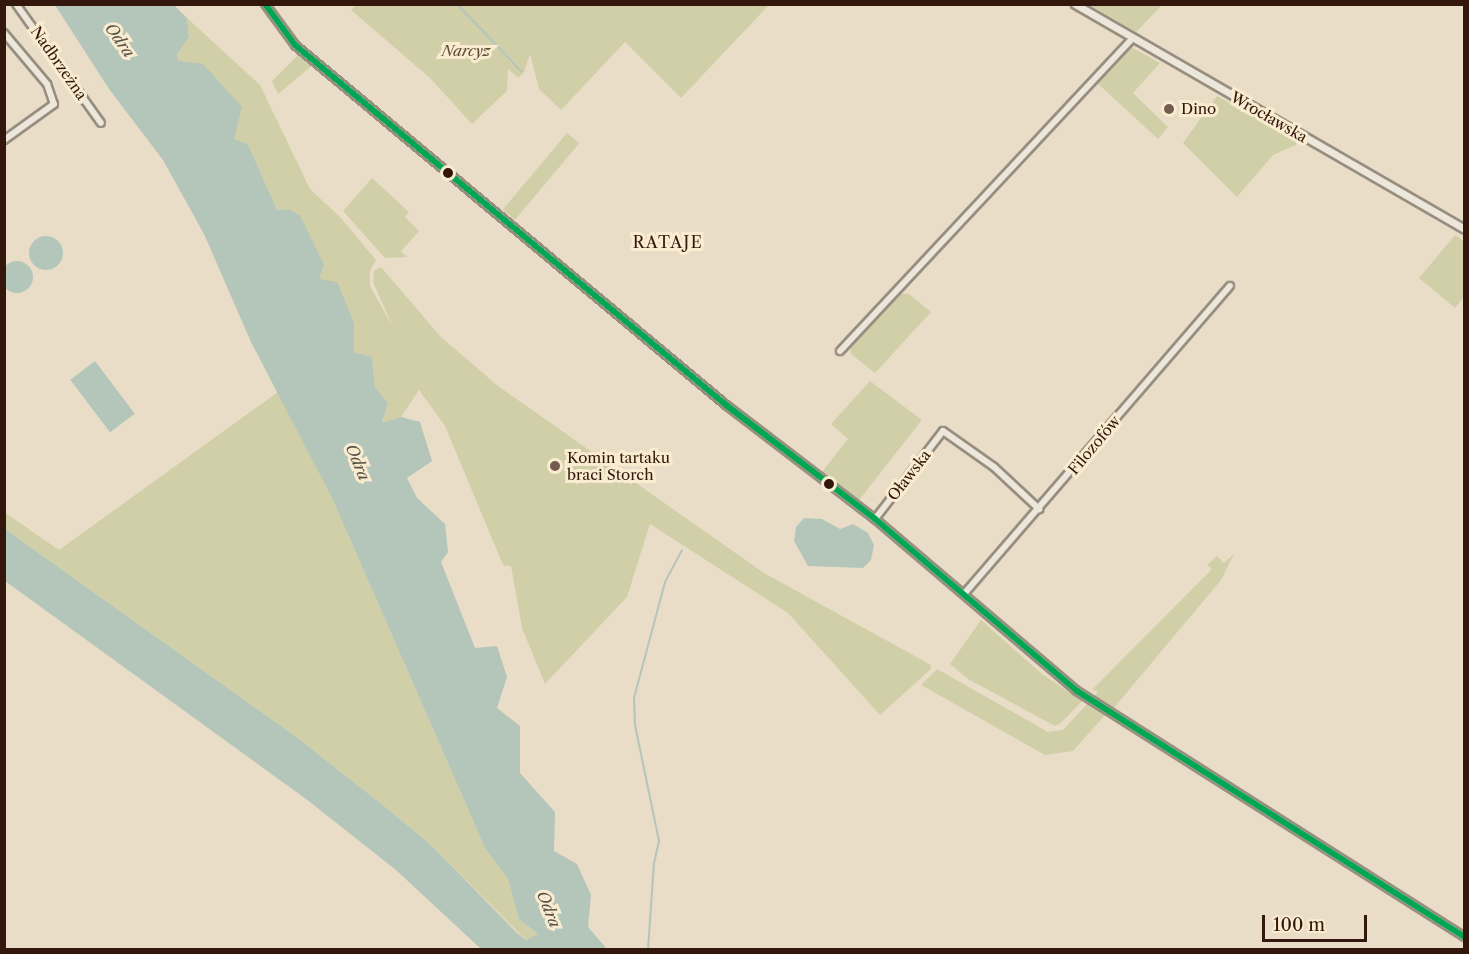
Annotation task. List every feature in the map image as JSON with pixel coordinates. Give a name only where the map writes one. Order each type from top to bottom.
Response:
[{"type":"street","name":"Nadbrzeżna","points":[[16,4],[101,123]]},
{"type":"street","points":[[265,4],[295,45],[726,405],[874,519],[964,594],[1015,641],[1077,691],[1464,937]]},
{"type":"street","name":"Wrocławska","points":[[1075,4],[1464,229]]},
{"type":"street","points":[[4,33],[47,84],[54,104],[4,140]]},
{"type":"street","points":[[840,351],[1133,38]]},
{"type":"street","name":"Filozofów","points":[[964,594],[1230,286]]},
{"type":"street","name":"Oławska","points":[[874,519],[943,431],[994,467],[1039,509]]},
{"type":"green space","name":"Narcyz","points":[[357,4],[769,5],[681,98],[625,42],[561,110],[539,89],[530,54],[524,72],[518,78],[508,69],[507,91],[472,124],[430,78],[351,10]]},
{"type":"green space","points":[[1089,5],[1162,5],[1136,32]]},
{"type":"green space","points":[[187,18],[260,85],[310,189],[340,217],[376,260],[370,271],[370,286],[393,327],[373,282],[374,271],[381,267],[441,337],[498,386],[764,573],[931,665],[931,669],[880,715],[788,613],[650,524],[627,597],[545,684],[522,628],[511,566],[503,565],[445,426],[419,390],[401,417],[382,424],[388,403],[375,387],[372,357],[354,352],[354,323],[318,279],[300,215],[288,209],[277,210],[248,144],[234,139],[178,61],[177,54],[189,37]]},
{"type":"green space","points":[[1131,47],[1160,63],[1133,93],[1168,127],[1158,139],[1096,82]]},
{"type":"green space","points":[[299,54],[314,64],[278,94],[272,81]]},
{"type":"green space","points":[[1217,96],[1296,141],[1296,145],[1273,155],[1237,197],[1183,143]]},
{"type":"green space","points":[[567,133],[579,143],[515,220],[503,210]]},
{"type":"green space","points":[[372,178],[409,212],[405,217],[419,231],[401,251],[407,257],[385,258],[343,211]]},
{"type":"green space","points":[[1455,235],[1464,241],[1464,297],[1455,308],[1419,278]]},
{"type":"green space","points":[[900,294],[909,294],[931,312],[875,373],[851,354],[850,347]]},
{"type":"green space","points":[[870,381],[922,420],[859,500],[822,472],[848,439],[831,424]]},
{"type":"green space","points":[[278,392],[332,498],[485,848],[508,879],[519,919],[538,934],[526,940],[431,845],[384,806],[295,736],[5,529],[4,512],[59,550]]},
{"type":"green space","points":[[1234,554],[1221,580],[1113,709],[1094,697],[1098,691],[1092,690],[1212,569],[1207,565],[1217,556],[1224,563]]},
{"type":"green space","points":[[981,620],[1042,674],[1082,701],[1061,723],[1055,726],[968,679],[950,664]]},
{"type":"green space","points":[[937,669],[1048,732],[1063,730],[1088,703],[1106,714],[1073,751],[1045,755],[921,685]]},
{"type":"water","name":"Odra","points":[[55,5],[174,5],[187,18],[189,37],[177,54],[178,61],[203,64],[242,107],[234,139],[248,144],[277,210],[288,209],[300,215],[324,265],[319,279],[337,282],[354,323],[354,352],[372,357],[375,387],[388,403],[382,423],[401,417],[420,422],[432,461],[407,478],[417,498],[445,524],[448,552],[441,562],[475,648],[497,646],[507,677],[497,708],[520,726],[520,773],[555,812],[554,851],[577,864],[591,895],[588,927],[607,949],[481,949],[396,870],[306,799],[5,581],[5,529],[295,736],[384,806],[431,845],[526,940],[538,934],[519,919],[508,879],[485,848],[332,498],[251,342],[204,234],[163,160],[109,89]]},
{"type":"water","points":[[46,236],[58,241],[63,253],[58,265],[46,270],[34,265],[29,253],[34,241]]},
{"type":"water","points":[[17,261],[28,266],[33,277],[28,288],[17,293],[6,288],[1,277],[6,266]]},
{"type":"water","points":[[95,361],[135,414],[110,432],[70,380]]},
{"type":"water","points":[[804,518],[822,519],[840,529],[853,524],[868,533],[874,545],[871,560],[863,568],[808,566],[794,541],[796,527]]},
{"type":"waterway","points":[[457,4],[522,72]]},
{"type":"waterway","points":[[648,950],[654,863],[659,841],[635,725],[634,698],[665,582],[682,550]]},
{"type":"transit line","points":[[265,4],[295,45],[726,405],[875,519],[1077,691],[1464,937]]},
{"type":"place","name":"Dino","points":[[1169,109]]},
{"type":"place","name":"Komin tartaku braci Storch","points":[[555,466]]},
{"type":"district","name":"RATAJE","points":[[668,242]]}]
